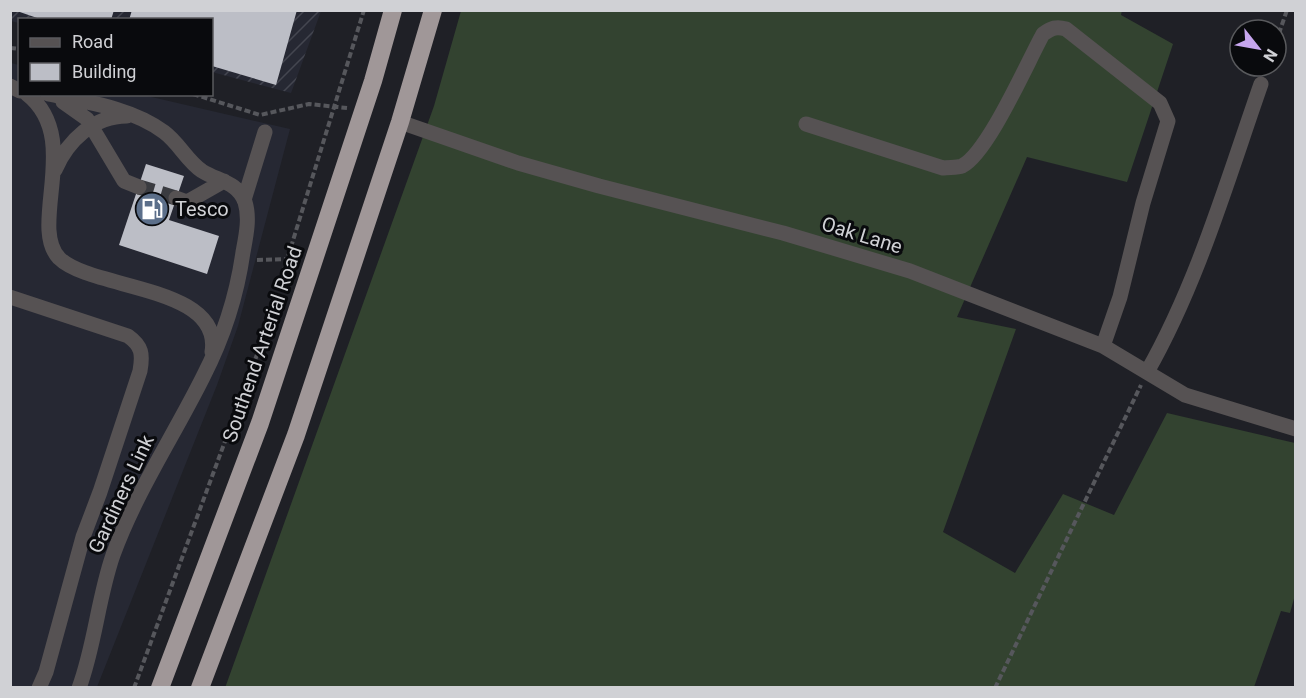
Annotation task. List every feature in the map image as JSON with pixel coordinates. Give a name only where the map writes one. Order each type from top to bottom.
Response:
[{"type":"highway","name":"Southend Arterial Road","points":[[160,687],[260,423],[363,110],[393,10]]},
{"type":"highway","points":[[200,687],[296,435],[400,122],[433,10]]},
{"type":"street","points":[[806,124],[943,168],[960,167],[975,157],[990,134],[1043,34],[1052,28],[1066,29],[1160,103],[1168,121],[1143,203],[1120,297],[1103,346]]},
{"type":"street","points":[[1147,372],[1162,346],[1197,266],[1261,84]]},
{"type":"street","points":[[30,96],[37,102],[44,113],[53,143],[54,172],[49,232],[52,246],[58,257],[76,268],[169,298],[194,311],[207,326],[211,335],[213,347],[211,361]]},
{"type":"street","points":[[52,96],[79,111],[92,125],[124,181],[139,187]]},
{"type":"street","points":[[58,96],[134,116],[165,132],[203,171],[238,190],[244,200]]},
{"type":"street","points":[[54,172],[75,138],[92,125],[118,116],[134,116]]},
{"type":"street","name":"Oak Lane","points":[[400,122],[568,177],[783,233],[910,271],[1103,346],[1185,395],[1296,429]]},
{"type":"street","points":[[244,200],[265,132]]},
{"type":"street","points":[[176,198],[187,202],[224,181]]},
{"type":"street","name":"Gardiners Link","points":[[79,687],[102,593],[124,529],[211,361],[231,305],[242,260],[247,223],[244,200]]},
{"type":"street","points":[[10,297],[128,336],[137,343],[143,354],[140,371],[83,537],[46,672],[39,687]]},
{"type":"path","points":[[134,687],[262,341],[364,10]]},
{"type":"path","points":[[199,96],[260,115],[309,104],[363,110]]},
{"type":"path","points":[[242,260],[288,259],[312,267]]},
{"type":"path","points":[[995,687],[1147,372]]},
{"type":"shaded area","points":[[10,11],[321,11],[291,93],[213,72],[213,18],[18,18],[18,23],[11,21]]},
{"type":"shaded area","points":[[11,63],[18,65],[18,96],[147,96],[290,129],[238,326],[217,385],[97,687],[11,688]]},
{"type":"green space","points":[[1122,10],[1121,15],[1173,44],[1127,182],[1027,157],[957,317],[1016,329],[943,532],[1015,573],[1063,494],[1114,515],[1167,413],[1295,443],[1295,595],[1290,613],[1281,611],[1254,687],[225,688],[434,106],[461,11]]},
{"type":"building","points":[[14,10],[114,10],[112,18],[37,18]]},
{"type":"building","points":[[132,10],[297,10],[276,85],[213,66],[213,18],[130,18]]},
{"type":"building","name":"Tesco","points":[[146,164],[184,176],[169,220],[219,236],[207,274],[119,245]]},
{"type":"tunnel","points":[[139,187],[176,198]]},
{"type":"place","name":"Tesco","points":[[152,209]]}]
